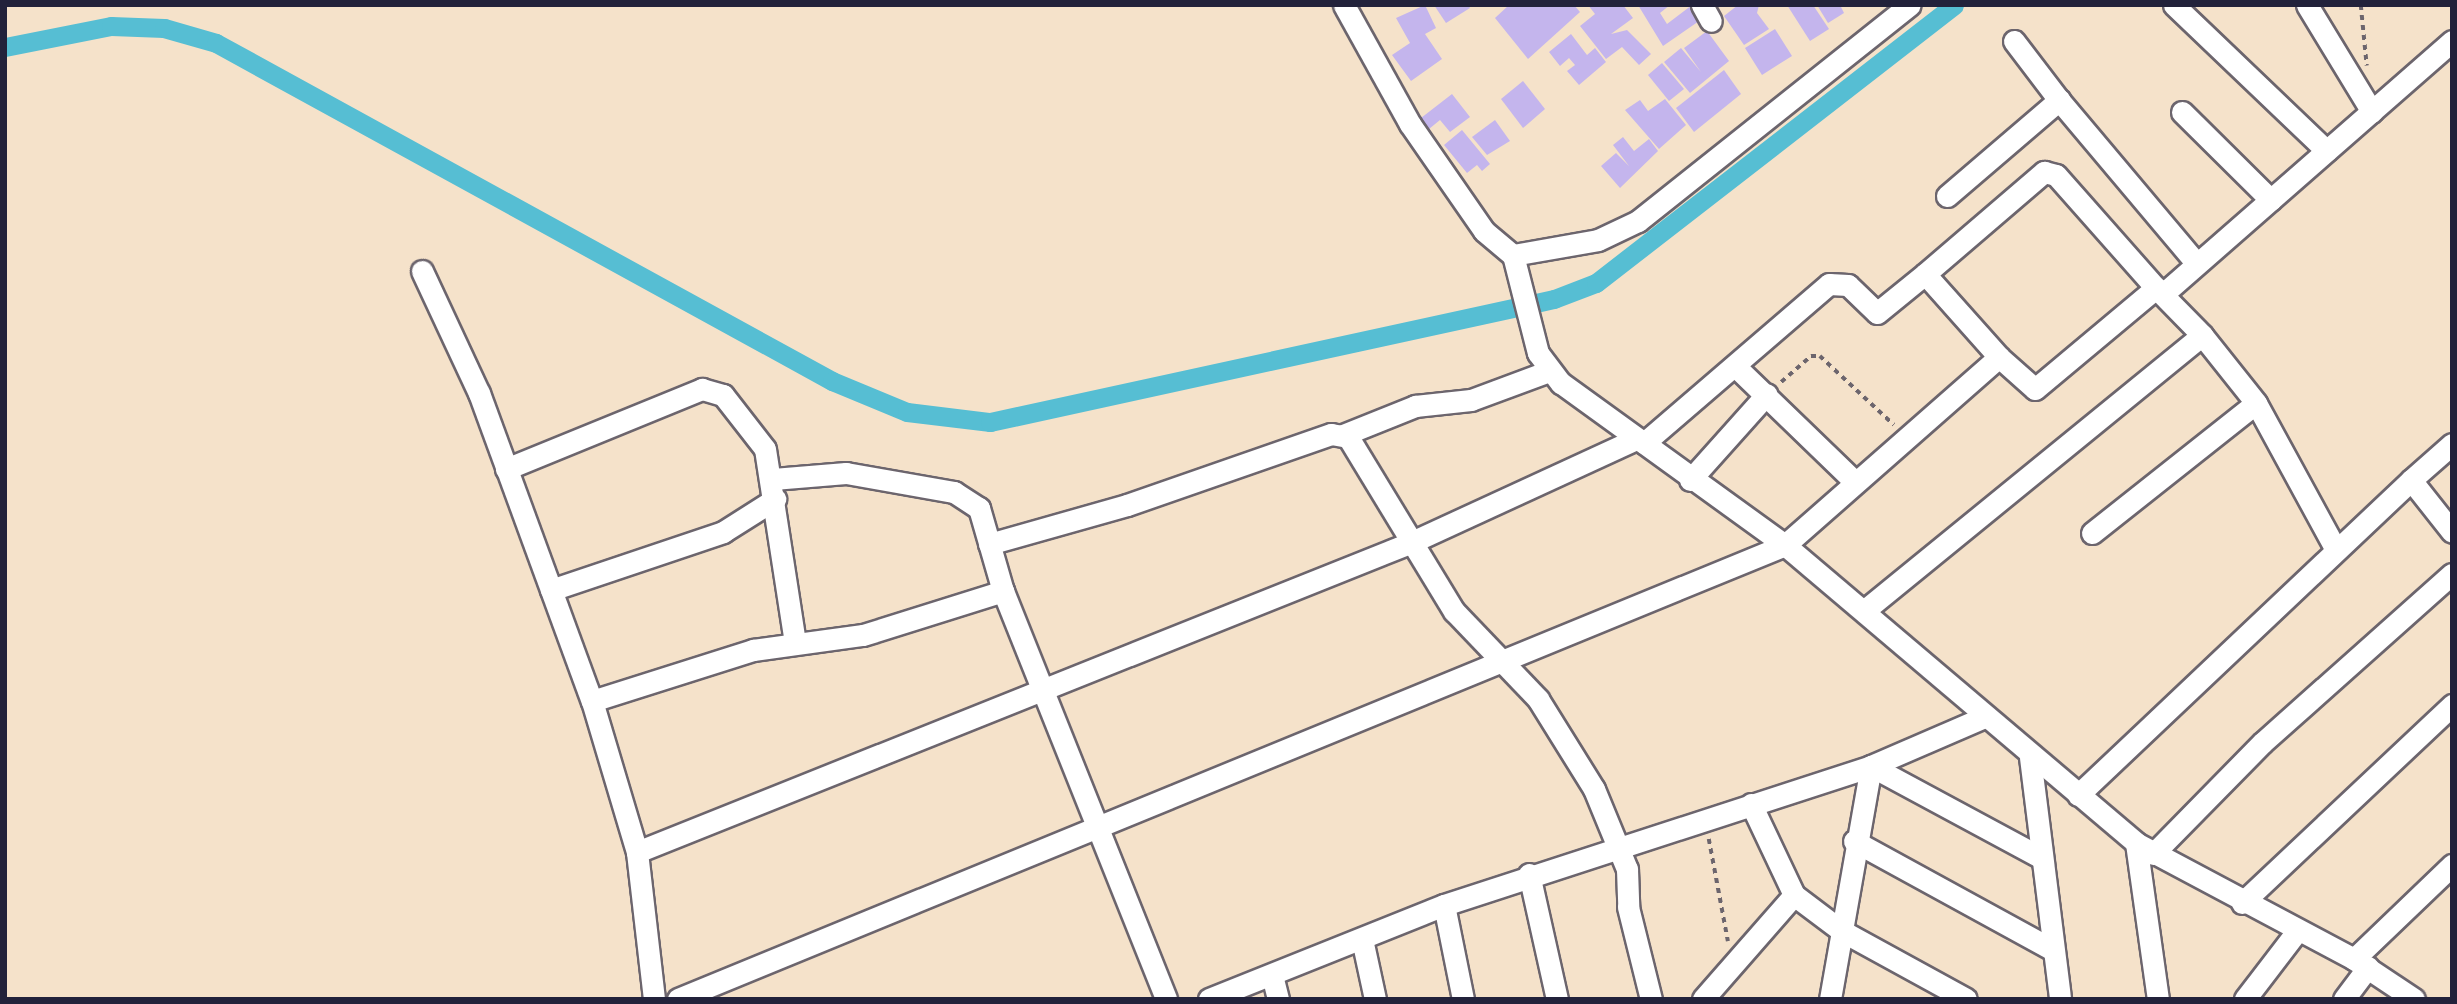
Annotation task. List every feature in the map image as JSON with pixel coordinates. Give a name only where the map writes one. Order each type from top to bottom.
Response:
[{"type":"street","points":[[1344,5],[1410,124],[1484,231],[1515,259],[1532,334],[1549,371],[1690,480],[1785,545],[1866,610],[1982,718],[2144,848],[2242,903],[2361,963],[2414,999]]},
{"type":"street","points":[[1515,259],[1598,240],[1638,221],[1910,5]]},
{"type":"street","points":[[2174,5],[2327,151]]},
{"type":"street","points":[[2307,5],[2372,112]]},
{"type":"street","points":[[2014,41],[2059,100],[2197,264]]},
{"type":"street","points":[[1924,274],[1999,358],[2035,389],[2197,264],[2452,41]]},
{"type":"street","points":[[1947,196],[2059,100]]},
{"type":"street","points":[[2182,112],[2272,200]]},
{"type":"street","points":[[637,852],[1412,541],[1640,441],[1735,366],[1829,284],[1848,285],[1877,313],[2049,171],[2202,335],[2256,403],[2336,550]]},
{"type":"street","points":[[422,271],[506,469],[592,701],[637,852],[654,999]]},
{"type":"street","points":[[1866,610],[2202,335]]},
{"type":"street","points":[[678,999],[1785,545],[1854,481],[1999,358]]},
{"type":"street","points":[[1735,366],[1767,394],[1854,481]]},
{"type":"street","points":[[989,544],[1343,435],[1415,406],[1471,400],[1549,371]]},
{"type":"street","points":[[506,469],[702,389],[732,402],[755,431],[774,489],[795,643]]},
{"type":"street","points":[[1690,480],[1767,394]]},
{"type":"street","points":[[2092,533],[2256,403]]},
{"type":"street","points":[[1343,435],[1355,444],[1468,630],[1503,660],[1568,745],[1619,846],[1651,999]]},
{"type":"street","points":[[2078,795],[2452,444]]},
{"type":"street","points":[[551,590],[723,532],[774,489],[837,472],[954,492],[979,508],[1003,591],[1166,999]]},
{"type":"street","points":[[2411,480],[2452,533]]},
{"type":"street","points":[[2144,848],[2452,574]]},
{"type":"street","points":[[592,701],[795,643],[863,635],[1003,591]]},
{"type":"street","points":[[2242,903],[2452,705]]},
{"type":"street","points":[[1209,999],[1529,874],[1704,816],[1871,766],[1982,718]]},
{"type":"street","points":[[2030,757],[2060,999]]},
{"type":"street","points":[[1830,999],[1854,841],[1871,766]]},
{"type":"street","points":[[1871,766],[2042,858]]},
{"type":"street","points":[[1751,804],[1794,895],[1842,931],[1966,999]]},
{"type":"street","points":[[1854,841],[2053,950]]},
{"type":"street","points":[[2144,848],[2158,999]]},
{"type":"street","points":[[2344,999],[2361,963],[2452,865]]},
{"type":"street","points":[[1529,874],[1557,999]]},
{"type":"street","points":[[1703,999],[1794,895]]},
{"type":"street","points":[[1444,905],[1463,999]]},
{"type":"street","points":[[2245,999],[2298,930]]},
{"type":"street","points":[[1362,939],[1375,999]]},
{"type":"street","points":[[1272,975],[1278,999]]},
{"type":"path","points":[[2361,5],[2368,72]]},
{"type":"path","points":[[1767,394],[1811,356],[1820,356],[1906,436]]},
{"type":"path","points":[[1704,816],[1732,965]]},
{"type":"building","points":[[1425,5],[1436,28],[1425,34],[1442,59],[1411,81],[1392,55],[1410,43],[1396,18]]},
{"type":"building","points":[[1434,5],[1468,5],[1470,8],[1446,23]]},
{"type":"building","points":[[1509,5],[1574,5],[1580,12],[1528,59],[1495,18]]},
{"type":"building","points":[[1588,5],[1623,5],[1633,18],[1611,34],[1627,30],[1651,54],[1639,65],[1622,47],[1606,59],[1580,26],[1595,14]]},
{"type":"building","points":[[1638,5],[1670,5],[1660,13],[1667,24],[1692,5],[1702,19],[1663,46]]},
{"type":"building","points":[[1738,5],[1759,5],[1757,13],[1769,29],[1744,45],[1724,16]]},
{"type":"building","points":[[1787,5],[1813,5],[1829,29],[1810,41]]},
{"type":"building","points":[[1817,5],[1840,5],[1844,13],[1828,23]]},
{"type":"building","points":[[1775,29],[1792,56],[1762,75],[1745,48]]},
{"type":"building","points":[[1707,31],[1729,61],[1690,93],[1664,62],[1681,48],[1701,72],[1684,48]]},
{"type":"building","points":[[1571,34],[1587,55],[1595,48],[1606,62],[1579,85],[1567,71],[1575,65],[1569,58],[1560,66],[1549,52]]},
{"type":"building","points":[[1662,63],[1684,89],[1669,101],[1648,75]]},
{"type":"building","points":[[1724,70],[1741,94],[1694,132],[1676,108]]},
{"type":"building","points":[[1523,81],[1545,109],[1523,128],[1501,99]]},
{"type":"building","points":[[1452,94],[1470,117],[1450,132],[1440,120],[1429,129],[1421,118]]},
{"type":"building","points":[[1665,99],[1686,125],[1659,149],[1625,110],[1640,100],[1648,111]]},
{"type":"building","points":[[1495,120],[1510,141],[1487,155],[1472,137]]},
{"type":"building","points":[[1462,130],[1490,164],[1482,171],[1477,165],[1467,173],[1444,145]]},
{"type":"building","points":[[1623,137],[1634,151],[1649,139],[1658,151],[1620,188],[1601,166],[1616,153],[1629,166],[1613,145]]},
{"type":"waterway","points":[[5,47],[111,26],[164,28],[216,43],[832,381],[907,412],[990,422],[1554,299],[1596,283],[1954,5]]}]
